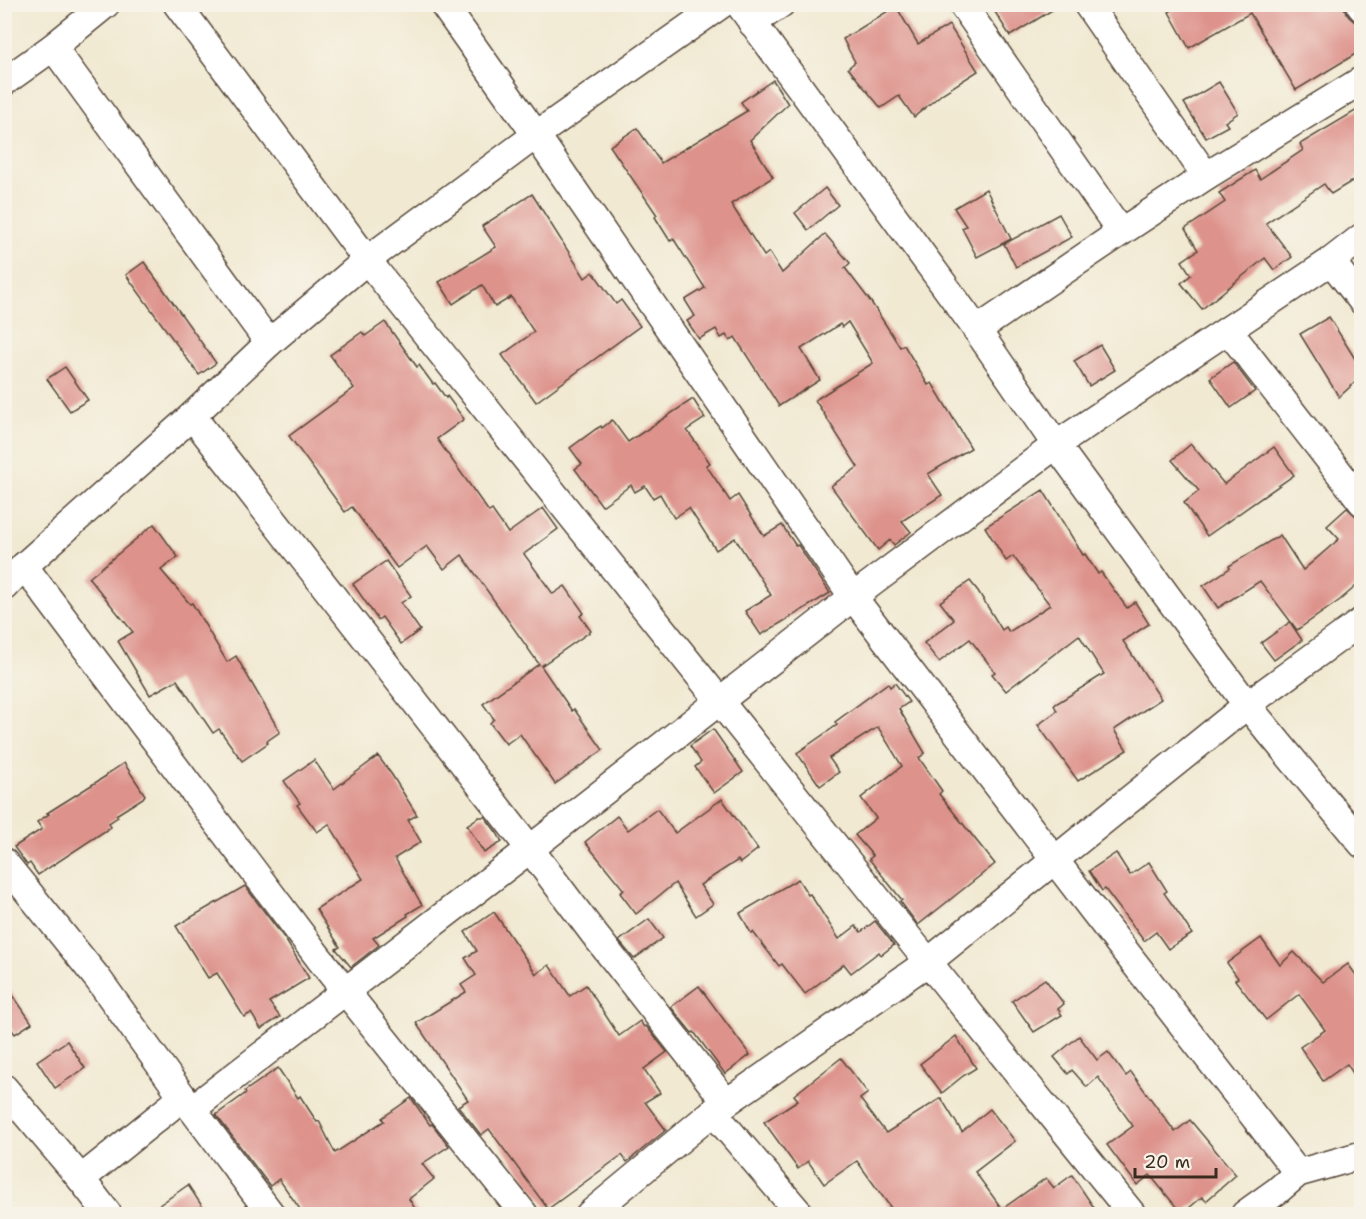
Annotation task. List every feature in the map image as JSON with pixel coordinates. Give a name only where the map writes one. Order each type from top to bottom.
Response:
[{"type":"street","points":[[177,4],[367,260],[1132,1215]]},
{"type":"street","points":[[443,4],[536,135],[853,597],[1298,1173]]},
{"type":"street","points":[[4,587],[24,566],[192,416],[269,343],[367,260],[536,135],[722,4]]},
{"type":"street","points":[[781,4],[745,14],[977,330],[1056,445],[1246,705],[1362,844]]},
{"type":"street","points":[[962,4],[1121,232]]},
{"type":"street","points":[[1088,4],[1206,176]]},
{"type":"street","points":[[4,82],[53,46],[98,7]]},
{"type":"street","points":[[53,46],[269,343]]},
{"type":"street","points":[[977,330],[1206,176],[1362,80]]},
{"type":"street","points":[[81,1179],[345,990],[853,597],[1056,445],[1331,261],[1362,237]]},
{"type":"street","points":[[1331,261],[1362,300]]},
{"type":"street","points":[[1228,330],[1362,502]]},
{"type":"street","points":[[192,416],[530,849],[800,1215]]},
{"type":"street","points":[[24,566],[319,958],[524,1215]]},
{"type":"street","points":[[590,1215],[720,1107],[928,962],[1246,705],[1362,621]]},
{"type":"street","points":[[4,862],[98,979],[271,1215]]},
{"type":"street","points":[[4,1088],[81,1179],[108,1215]]},
{"type":"street","points":[[1245,1215],[1298,1173],[1362,1155]]},
{"type":"building","points":[[990,4],[1062,4],[1010,36]]},
{"type":"building","points":[[1182,4],[1343,4],[1349,17],[1355,22],[1362,23],[1362,50],[1296,90],[1250,13],[1189,48],[1169,12]]},
{"type":"building","points":[[896,6],[918,44],[949,25],[978,71],[943,93],[914,117],[899,96],[881,108],[848,68],[855,62],[843,39]]},
{"type":"building","points":[[773,80],[788,104],[750,140],[773,177],[731,204],[764,256],[769,252],[782,273],[825,234],[850,263],[845,268],[871,302],[900,347],[904,345],[928,385],[932,383],[971,448],[928,474],[942,495],[902,521],[911,532],[894,545],[890,540],[878,550],[831,486],[858,467],[815,400],[873,363],[848,322],[842,327],[840,324],[801,349],[820,380],[779,406],[735,337],[730,341],[726,335],[721,338],[716,329],[699,339],[687,321],[695,316],[685,300],[705,288],[673,238],[670,241],[655,217],[657,215],[610,146],[637,128],[661,163],[747,111],[741,102]]},
{"type":"building","points":[[1219,82],[1238,113],[1225,122],[1228,126],[1206,138],[1184,103]]},
{"type":"building","points":[[1362,107],[1362,175],[1331,194],[1324,184],[1266,223],[1292,257],[1274,270],[1265,258],[1202,309],[1181,283],[1191,275],[1182,261],[1198,250],[1185,229],[1225,202],[1219,193],[1255,170],[1260,179],[1303,150],[1300,144]]},
{"type":"building","points":[[825,188],[838,205],[808,230],[795,213]]},
{"type":"building","points":[[986,189],[1011,239],[977,257],[962,228],[966,226],[954,208]]},
{"type":"building","points":[[532,194],[585,278],[593,272],[616,304],[621,300],[640,326],[536,402],[502,355],[534,332],[511,297],[495,307],[482,285],[453,304],[439,282],[496,247],[482,226]]},
{"type":"building","points":[[1059,214],[1072,237],[1016,267],[1004,244]]},
{"type":"building","points":[[144,262],[216,363],[199,375],[126,275]]},
{"type":"building","points":[[1329,317],[1362,370],[1362,376],[1339,397],[1300,334]]},
{"type":"building","points":[[385,322],[417,367],[419,365],[464,419],[437,439],[489,512],[492,510],[508,533],[543,508],[558,529],[524,554],[553,594],[565,586],[584,613],[580,616],[591,631],[541,666],[603,750],[555,784],[520,734],[506,744],[490,723],[494,719],[483,704],[539,664],[462,555],[444,569],[427,546],[397,568],[352,507],[345,512],[289,436],[354,388],[330,355],[362,332],[365,336]]},
{"type":"building","points":[[1100,345],[1115,370],[1089,386],[1074,361]]},
{"type":"building","points":[[1233,362],[1255,391],[1231,408],[1210,378]]},
{"type":"building","points":[[65,367],[88,400],[70,411],[47,379]]},
{"type":"building","points":[[693,399],[705,418],[687,430],[710,463],[706,465],[730,501],[738,495],[764,536],[782,525],[830,593],[761,635],[745,611],[771,595],[735,538],[716,550],[689,508],[674,518],[660,494],[653,498],[645,486],[635,492],[631,485],[602,506],[575,469],[582,464],[570,448],[601,426],[602,428],[612,420],[628,442]]},
{"type":"building","points":[[1191,444],[1224,484],[1274,447],[1294,475],[1207,536],[1184,503],[1199,491],[1172,460]]},
{"type":"building","points":[[1043,490],[1083,555],[1085,554],[1098,574],[1101,572],[1127,608],[1135,602],[1149,624],[1123,641],[1161,699],[1114,730],[1127,750],[1078,781],[1038,725],[1057,711],[1054,705],[1104,674],[1079,635],[1006,691],[992,674],[995,672],[970,639],[939,662],[924,643],[954,620],[940,602],[970,581],[1002,630],[1006,627],[1009,632],[1050,605],[1013,556],[1006,561],[985,527]]},
{"type":"building","points":[[1347,508],[1356,516],[1362,517],[1362,581],[1340,600],[1297,630],[1260,581],[1218,608],[1203,586],[1230,568],[1229,566],[1280,535],[1303,570],[1339,539],[1327,526]]},
{"type":"building","points":[[154,524],[178,557],[161,570],[190,604],[192,603],[227,662],[236,656],[280,732],[242,761],[219,729],[213,733],[177,680],[150,695],[118,641],[133,632],[89,578]]},
{"type":"building","points":[[386,561],[411,596],[401,603],[420,630],[401,644],[382,617],[378,620],[353,584]]},
{"type":"building","points":[[1290,622],[1302,640],[1274,660],[1261,643]]},
{"type":"building","points":[[888,683],[890,687],[895,683],[909,702],[899,709],[925,753],[919,758],[942,791],[939,794],[995,864],[918,925],[900,901],[902,900],[869,859],[873,856],[855,835],[876,818],[861,798],[902,766],[878,727],[829,758],[839,772],[820,786],[797,753],[837,725],[835,722]]},
{"type":"building","points":[[713,729],[743,772],[714,793],[695,767],[701,762],[690,746]]},
{"type":"building","points":[[378,756],[417,815],[408,820],[421,842],[395,858],[422,905],[373,938],[379,945],[351,967],[336,949],[340,947],[316,909],[363,879],[329,824],[317,832],[297,805],[300,803],[284,781],[314,760],[334,789]]},
{"type":"building","points":[[124,763],[145,795],[143,798],[116,815],[118,817],[109,823],[111,827],[38,875],[30,863],[27,865],[14,847],[42,829],[37,822],[49,814],[47,813]]},
{"type":"building","points":[[722,799],[758,849],[740,863],[738,860],[700,885],[713,904],[696,916],[675,883],[636,914],[620,893],[624,890],[585,842],[617,816],[628,830],[657,809],[675,833]]},
{"type":"building","points":[[479,817],[485,817],[502,842],[484,853],[467,825]]},
{"type":"building","points":[[1116,853],[1130,875],[1149,862],[1167,891],[1164,893],[1192,934],[1168,949],[1156,932],[1144,941],[1105,889],[1102,891],[1089,871]]},
{"type":"building","points":[[798,879],[839,939],[856,926],[861,932],[875,921],[894,945],[881,955],[879,952],[851,973],[844,964],[805,994],[782,964],[779,966],[753,932],[751,933],[740,913]]},
{"type":"building","points":[[245,886],[285,939],[309,978],[269,1002],[280,1017],[261,1029],[251,1013],[244,1017],[217,973],[208,978],[176,926]]},
{"type":"building","points":[[494,912],[536,974],[549,965],[570,996],[586,985],[619,1036],[640,1021],[667,1052],[644,1069],[660,1093],[645,1102],[666,1130],[627,1162],[622,1155],[548,1209],[489,1129],[481,1135],[458,1106],[468,1100],[416,1023],[466,992],[461,985],[476,975],[465,958],[477,951],[465,932]]},
{"type":"building","points":[[649,919],[663,938],[634,959],[619,941]]},
{"type":"building","points":[[1261,938],[1280,965],[1294,952],[1323,982],[1348,964],[1362,983],[1362,1087],[1347,1064],[1323,1081],[1300,1047],[1325,1030],[1299,994],[1266,1020],[1235,980],[1238,978],[1227,963]]},
{"type":"building","points":[[1045,979],[1064,1004],[1058,1009],[1062,1015],[1034,1032],[1012,1001]]},
{"type":"building","points":[[4,982],[32,1023],[15,1034],[4,1019]]},
{"type":"building","points":[[699,986],[750,1055],[725,1074],[694,1032],[692,1033],[671,1007]]},
{"type":"building","points":[[956,1036],[976,1068],[942,1093],[920,1064]]},
{"type":"building","points":[[1079,1036],[1097,1060],[1108,1052],[1126,1076],[1131,1072],[1175,1132],[1190,1120],[1236,1175],[1206,1201],[1202,1197],[1182,1214],[1150,1175],[1137,1185],[1107,1145],[1133,1126],[1098,1077],[1087,1087],[1072,1070],[1068,1074],[1054,1057]]},
{"type":"building","points":[[67,1041],[85,1068],[55,1088],[37,1061]]},
{"type":"building","points":[[841,1058],[868,1093],[860,1099],[886,1133],[941,1098],[962,1132],[990,1109],[1015,1141],[975,1172],[1002,1209],[1046,1178],[1054,1188],[1072,1175],[1099,1215],[896,1215],[857,1161],[824,1184],[808,1161],[798,1169],[764,1122],[798,1100],[794,1095]]},
{"type":"building","points":[[278,1068],[298,1098],[300,1096],[317,1122],[319,1121],[335,1153],[384,1121],[382,1118],[411,1098],[430,1125],[432,1124],[449,1146],[422,1164],[434,1179],[409,1199],[419,1215],[304,1215],[279,1179],[270,1186],[216,1115]]},
{"type":"building","points":[[188,1185],[208,1215],[145,1215]]}]
